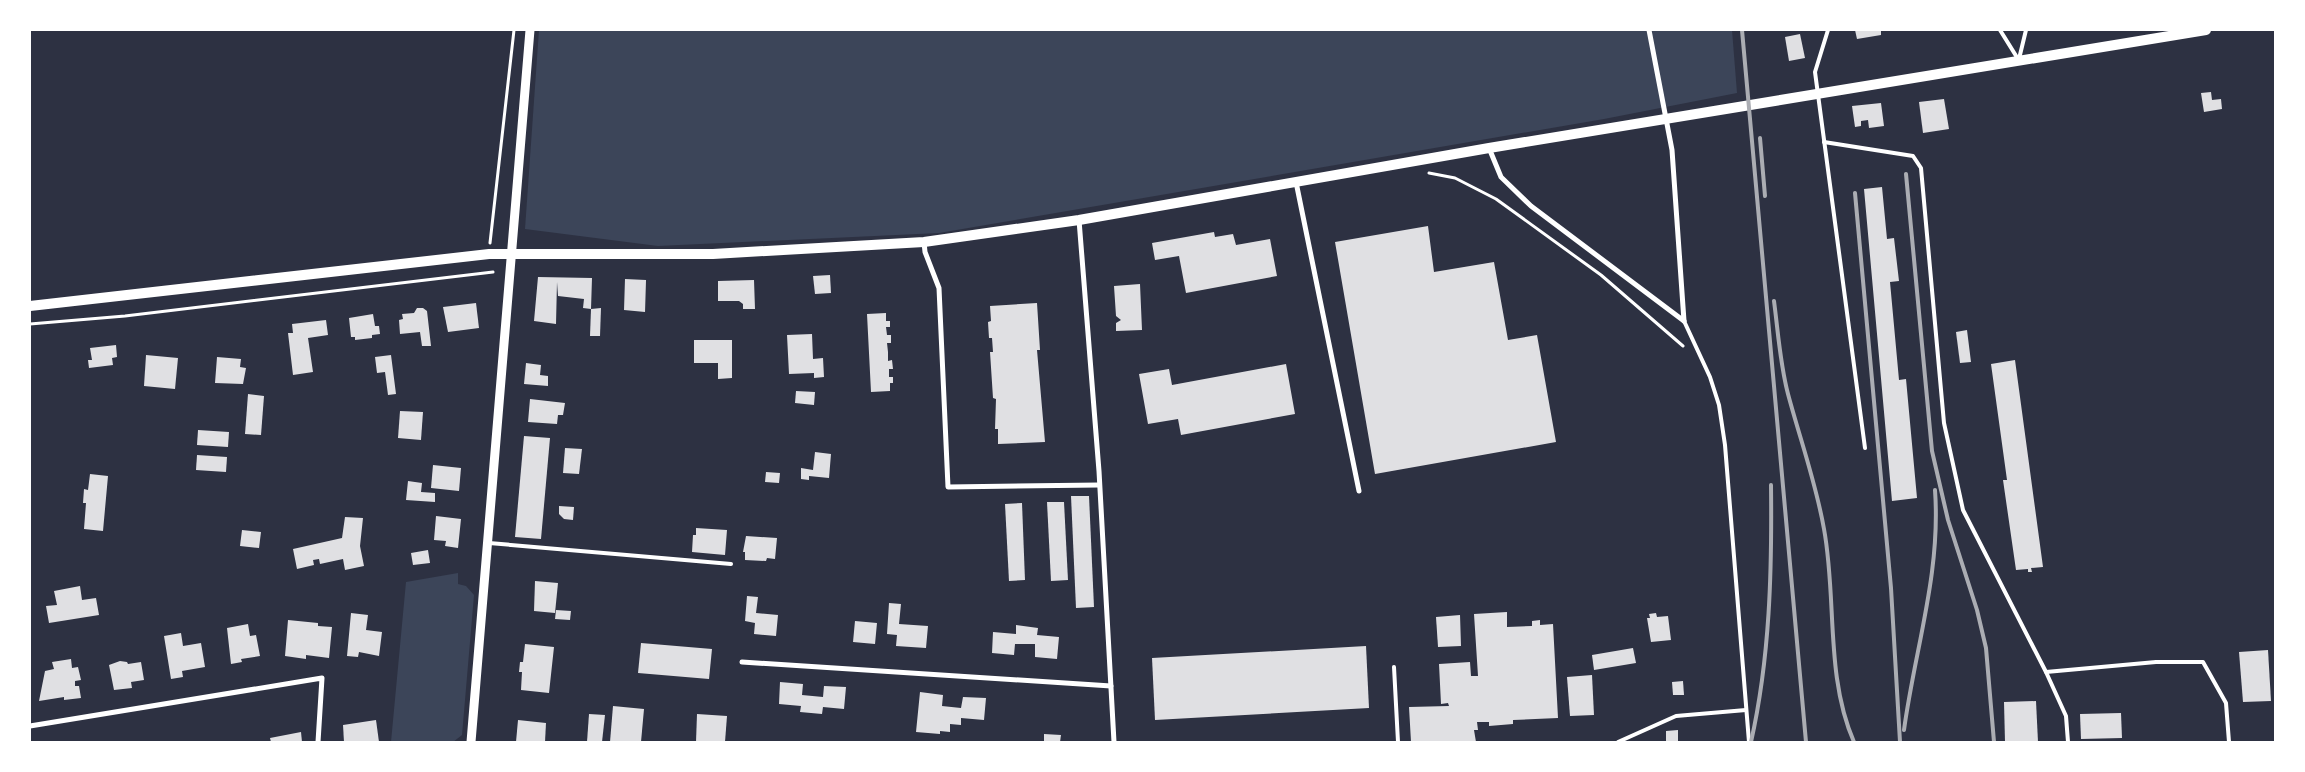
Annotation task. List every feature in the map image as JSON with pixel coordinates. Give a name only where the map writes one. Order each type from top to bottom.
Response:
[{"type":"main road","points":[[30,306],[489,254],[713,254],[924,242],[1079,220],[1489,148],[2205,30]]},
{"type":"street","points":[[471,742],[486,542],[530,30]]},
{"type":"street","points":[[1649,30],[1672,150],[1684,321]]},
{"type":"street","points":[[1489,148],[1501,177],[1531,206],[1684,321]]},
{"type":"street","points":[[1296,182],[1359,491]]},
{"type":"street","points":[[1079,220],[1099,485],[1114,742]]},
{"type":"street","points":[[924,242],[925,252],[939,288],[948,487],[1099,485]]},
{"type":"street","points":[[742,662],[1111,686]]},
{"type":"street","points":[[30,726],[322,678],[318,742]]},
{"type":"lane","points":[[1828,30],[1815,72],[1865,448]]},
{"type":"lane","points":[[2000,30],[2019,61]]},
{"type":"lane","points":[[2019,61],[2026,30]]},
{"type":"lane","points":[[1824,142],[1913,156],[1922,168],[1944,423],[1963,510],[2046,672],[2066,716],[2068,742]]},
{"type":"lane","points":[[1684,321],[1710,377],[1719,405],[1726,445],[1749,742]]},
{"type":"lane","points":[[486,542],[731,564]]},
{"type":"lane","points":[[2046,672],[2156,662],[2203,662],[2226,703],[2229,742]]},
{"type":"lane","points":[[1394,667],[1398,742]]},
{"type":"lane","points":[[1618,742],[1676,716],[1746,710]]},
{"type":"path","points":[[30,324],[125,316],[493,274],[489,254],[514,30]]},
{"type":"path","points":[[1426,173],[1455,178],[1496,199],[1601,275],[1684,349]]},
{"type":"shaded area","points":[[539,30],[1732,30],[1737,93],[1604,119],[939,233],[658,246],[525,229]]},
{"type":"shaded area","points":[[458,573],[458,584],[466,586],[474,595],[462,735],[453,742],[391,742],[406,582]]},
{"type":"building","points":[[1855,30],[1881,30],[1881,35],[1857,39]]},
{"type":"building","points":[[1800,34],[1805,58],[1789,61],[1785,37]]},
{"type":"building","points":[[2211,92],[2212,100],[2221,99],[2222,109],[2204,112],[2201,93]]},
{"type":"building","points":[[1944,99],[1949,129],[1923,133],[1919,102]]},
{"type":"building","points":[[1881,103],[1884,126],[1869,128],[1868,120],[1861,121],[1861,126],[1855,127],[1852,106]]},
{"type":"building","points":[[1882,187],[1887,239],[1894,238],[1899,281],[1890,282],[1899,380],[1906,379],[1917,498],[1892,501],[1864,189]]},
{"type":"building","points":[[1428,226],[1434,272],[1494,262],[1508,340],[1537,335],[1556,442],[1375,474],[1335,242]]},
{"type":"building","points":[[1214,232],[1215,237],[1233,234],[1236,245],[1270,239],[1277,276],[1186,293],[1179,256],[1155,260],[1152,243]]},
{"type":"building","points":[[830,275],[831,293],[815,294],[813,276]]},
{"type":"building","points":[[538,277],[592,278],[591,309],[583,308],[584,299],[558,296],[557,282],[556,324],[534,321]]},
{"type":"building","points":[[625,279],[646,280],[645,312],[624,310]]},
{"type":"building","points":[[754,280],[755,309],[743,309],[743,304],[739,301],[718,301],[718,281]]},
{"type":"building","points":[[1140,284],[1142,330],[1116,331],[1116,323],[1121,320],[1116,316],[1114,286]]},
{"type":"building","points":[[476,303],[479,328],[448,332],[443,307]]},
{"type":"building","points":[[1037,303],[1040,350],[1037,350],[1045,442],[998,444],[998,429],[995,429],[996,399],[993,398],[990,352],[993,352],[992,338],[989,338],[988,322],[991,321],[990,306]]},
{"type":"building","points":[[417,308],[423,308],[427,311],[431,346],[422,346],[420,332],[400,334],[399,320],[403,319],[402,314],[414,313]]},
{"type":"building","points":[[601,308],[600,336],[590,336],[591,309]]},
{"type":"building","points":[[886,313],[886,321],[890,321],[890,327],[886,327],[887,335],[891,335],[891,343],[887,343],[888,361],[892,360],[893,369],[889,369],[889,377],[893,377],[893,383],[890,383],[890,391],[871,392],[867,314]]},
{"type":"building","points":[[373,314],[375,326],[379,326],[380,334],[372,335],[372,338],[355,340],[355,337],[351,337],[349,318]]},
{"type":"building","points":[[326,320],[328,335],[308,338],[313,372],[293,375],[288,333],[293,333],[292,324]]},
{"type":"building","points":[[1967,330],[1971,362],[1960,363],[1956,332]]},
{"type":"building","points":[[812,334],[813,359],[823,358],[824,377],[814,378],[814,373],[789,374],[787,335]]},
{"type":"building","points":[[694,340],[732,340],[732,378],[718,379],[718,363],[694,363]]},
{"type":"building","points":[[116,345],[117,357],[112,358],[113,365],[89,368],[88,360],[92,360],[90,348]]},
{"type":"building","points":[[146,355],[178,358],[175,389],[144,386]]},
{"type":"building","points":[[391,355],[396,394],[388,395],[385,372],[377,373],[375,357]]},
{"type":"building","points":[[217,357],[241,359],[240,367],[246,368],[243,384],[215,383]]},
{"type":"building","points":[[2015,360],[2043,567],[2031,568],[2032,572],[2028,572],[2028,569],[2016,570],[2003,480],[2007,480],[1991,364]]},
{"type":"building","points":[[526,363],[541,365],[540,375],[548,376],[548,386],[524,384]]},
{"type":"building","points":[[1286,364],[1295,414],[1181,435],[1178,419],[1148,424],[1139,374],[1169,369],[1172,385]]},
{"type":"building","points":[[796,391],[815,392],[814,405],[795,403]]},
{"type":"building","points":[[248,394],[264,396],[261,435],[245,434]]},
{"type":"building","points":[[530,399],[565,403],[563,415],[558,415],[557,424],[528,422]]},
{"type":"building","points":[[400,411],[423,412],[421,440],[398,438]]},
{"type":"building","points":[[198,430],[229,432],[228,447],[197,445]]},
{"type":"building","points":[[524,436],[550,438],[541,539],[515,537]]},
{"type":"building","points":[[565,448],[582,449],[579,474],[563,473]]},
{"type":"building","points":[[815,452],[831,454],[829,478],[809,476],[809,480],[801,479],[801,468],[813,470]]},
{"type":"building","points":[[197,455],[227,457],[226,472],[196,470]]},
{"type":"building","points":[[433,465],[461,468],[459,491],[431,488]]},
{"type":"building","points":[[766,472],[780,473],[779,483],[765,482]]},
{"type":"building","points":[[90,474],[108,476],[103,531],[84,529],[86,503],[83,503],[84,489],[88,490]]},
{"type":"building","points":[[408,481],[422,483],[421,492],[435,493],[435,502],[406,500]]},
{"type":"building","points":[[1071,496],[1089,496],[1094,607],[1076,608]]},
{"type":"building","points":[[1047,502],[1064,502],[1068,580],[1051,581]]},
{"type":"building","points":[[1022,503],[1025,580],[1009,581],[1005,504]]},
{"type":"building","points":[[559,506],[574,507],[573,520],[564,519],[559,514]]},
{"type":"building","points":[[436,516],[461,519],[458,548],[445,546],[446,541],[434,540]]},
{"type":"building","points":[[345,517],[363,518],[360,546],[364,566],[345,570],[343,559],[320,564],[319,559],[313,560],[314,565],[297,569],[293,549],[342,538]]},
{"type":"building","points":[[696,528],[727,530],[725,555],[692,552],[693,535],[696,535]]},
{"type":"building","points":[[242,530],[261,532],[259,548],[240,546]]},
{"type":"building","points":[[746,536],[777,538],[775,559],[767,558],[766,561],[745,560],[745,552],[743,552]]},
{"type":"building","points":[[428,550],[430,563],[413,565],[411,553]]},
{"type":"building","points":[[535,581],[558,583],[555,613],[534,611]]},
{"type":"building","points":[[80,586],[82,600],[96,598],[99,615],[49,623],[46,606],[57,605],[54,591]]},
{"type":"building","points":[[747,596],[758,597],[756,613],[778,615],[776,636],[754,634],[755,623],[745,621]]},
{"type":"building","points":[[889,603],[901,604],[899,624],[928,626],[926,648],[896,646],[897,635],[887,634]]},
{"type":"building","points":[[556,610],[571,611],[570,620],[555,619]]},
{"type":"building","points":[[1507,612],[1507,627],[1532,626],[1532,621],[1540,620],[1540,625],[1553,624],[1558,718],[1513,720],[1513,724],[1489,726],[1489,722],[1477,722],[1478,730],[1474,730],[1476,742],[1411,742],[1409,707],[1449,706],[1448,703],[1441,704],[1439,664],[1470,662],[1471,676],[1478,676],[1474,614]]},
{"type":"building","points":[[351,613],[368,615],[366,630],[382,632],[379,656],[359,652],[358,657],[347,656]]},
{"type":"building","points":[[1656,613],[1657,617],[1668,616],[1671,640],[1651,642],[1647,618],[1650,618],[1649,614]]},
{"type":"building","points":[[1460,615],[1461,646],[1438,647],[1436,617]]},
{"type":"building","points":[[288,620],[318,623],[318,626],[332,627],[329,658],[306,655],[306,659],[285,656]]},
{"type":"building","points":[[855,621],[877,623],[875,644],[853,642]]},
{"type":"building","points":[[248,624],[250,636],[256,635],[260,656],[241,659],[242,662],[231,664],[227,628]]},
{"type":"building","points":[[1016,625],[1038,628],[1037,635],[1059,637],[1057,659],[1035,657],[1035,644],[1015,644],[1014,655],[992,653],[993,632],[1016,634]]},
{"type":"building","points":[[181,633],[183,646],[201,643],[205,667],[182,671],[183,677],[171,679],[164,636]]},
{"type":"building","points":[[641,643],[712,649],[709,679],[638,673]]},
{"type":"building","points":[[525,644],[554,647],[549,693],[521,690],[522,672],[519,672],[520,662],[523,662]]},
{"type":"building","points":[[1366,646],[1369,708],[1155,720],[1152,658]]},
{"type":"building","points":[[1633,648],[1636,663],[1594,670],[1592,655]]},
{"type":"building","points":[[2268,650],[2271,701],[2243,702],[2239,652]]},
{"type":"building","points":[[71,659],[72,668],[78,667],[81,680],[75,681],[75,686],[79,686],[81,698],[64,700],[64,697],[39,701],[45,671],[54,669],[52,662]]},
{"type":"building","points":[[120,661],[127,662],[128,664],[141,662],[144,680],[131,682],[132,688],[114,690],[109,665]]},
{"type":"building","points":[[1592,675],[1594,715],[1570,716],[1567,677]]},
{"type":"building","points":[[1683,681],[1684,695],[1673,695],[1672,682]]},
{"type":"building","points":[[780,682],[803,684],[802,695],[823,697],[824,686],[846,687],[844,709],[823,707],[822,714],[800,712],[801,706],[779,704]]},
{"type":"building","points":[[920,692],[943,695],[942,706],[961,708],[963,697],[986,698],[984,720],[961,718],[961,725],[950,724],[950,732],[940,731],[940,734],[916,732]]},
{"type":"building","points":[[2036,701],[2038,742],[2005,742],[2004,702]]},
{"type":"building","points":[[613,706],[644,709],[641,742],[610,742]]},
{"type":"building","points":[[2121,713],[2122,738],[2081,739],[2080,714]]},
{"type":"building","points":[[589,714],[605,715],[602,742],[587,742]]},
{"type":"building","points":[[697,714],[727,716],[725,742],[696,742]]},
{"type":"building","points":[[376,720],[379,742],[344,742],[343,725]]},
{"type":"building","points":[[518,720],[546,723],[545,742],[516,742]]},
{"type":"building","points":[[1678,730],[1678,742],[1666,742],[1666,731]]},
{"type":"building","points":[[301,732],[302,742],[271,742],[270,738]]},
{"type":"building","points":[[1044,734],[1061,735],[1060,742],[1044,742]]},
{"type":"railway","points":[[1742,30],[1806,742]]},
{"type":"railway","points":[[1760,138],[1765,196]]},
{"type":"railway","points":[[1906,174],[1932,451],[1948,520],[1977,610],[1986,648],[1994,742]]},
{"type":"railway","points":[[1855,193],[1891,588],[1900,742]]},
{"type":"railway","points":[[1774,301],[1785,383],[1821,512],[1828,556],[1835,664],[1845,717],[1854,742]]},
{"type":"railway","points":[[1751,742],[1766,646],[1770,582],[1771,485]]},
{"type":"railway","points":[[1904,730],[1931,581],[1936,521],[1935,490]]}]
